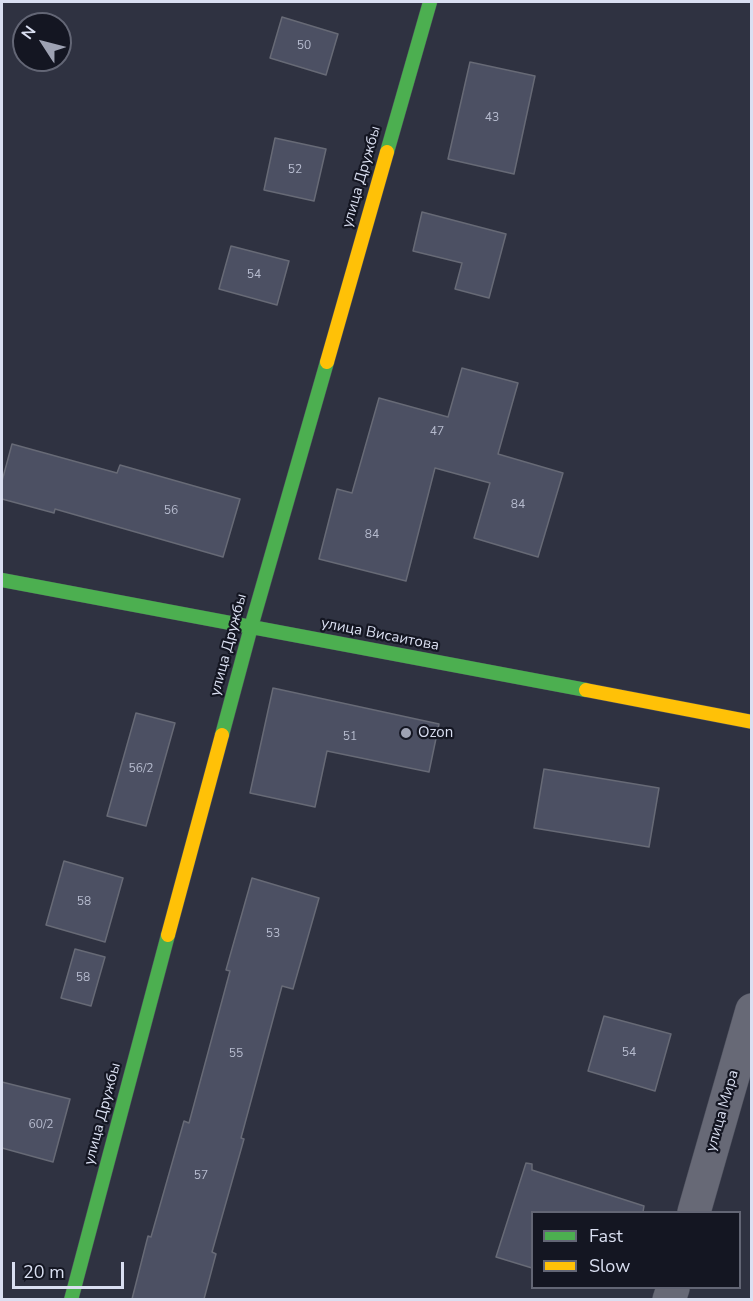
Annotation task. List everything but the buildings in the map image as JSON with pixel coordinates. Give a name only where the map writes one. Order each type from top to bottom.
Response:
[{"type":"street","name":"улица Дружбы","points":[[71,1299],[251,627],[430,2]]},
{"type":"street","name":"улица Висаитова","points":[[2,580],[752,722]]},
{"type":"street","name":"улица Мира","points":[[694,1211],[752,1010]]},
{"type":"traffic: fast","points":[[387,152],[430,2]]},
{"type":"traffic: fast","points":[[222,735],[327,362]]},
{"type":"traffic: fast","points":[[2,580],[586,690]]},
{"type":"traffic: fast","points":[[71,1300],[168,935]]},
{"type":"traffic: slow","points":[[327,362],[387,152]]},
{"type":"traffic: slow","points":[[586,690],[752,722]]},
{"type":"traffic: slow","points":[[168,935],[222,735]]},
{"type":"place","name":"Ozon","points":[[406,733]]}]
